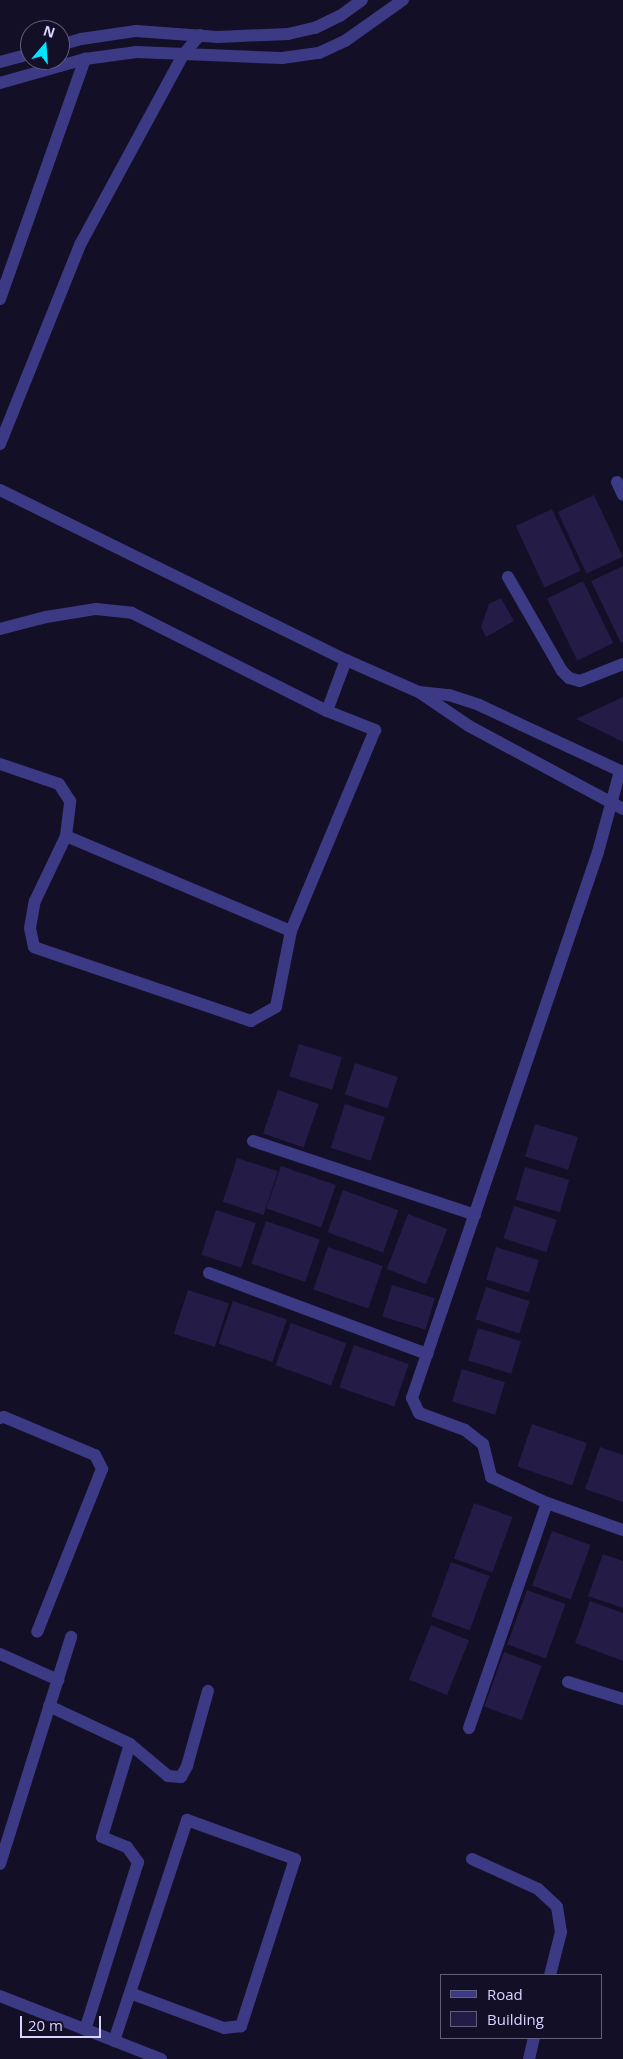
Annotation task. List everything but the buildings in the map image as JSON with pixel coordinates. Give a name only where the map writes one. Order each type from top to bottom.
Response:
[{"type":"street","points":[[70,43],[136,31],[200,35],[297,32],[315,28],[340,16],[362,0]]},
{"type":"street","points":[[0,83],[85,59],[137,52],[282,58],[319,53],[345,41],[403,0]]},
{"type":"street","points":[[0,444],[80,243],[183,55],[200,35]]},
{"type":"street","points":[[0,62],[20,57]]},
{"type":"street","points":[[0,299],[85,59]]},
{"type":"street","points":[[617,482],[623,495]]},
{"type":"street","points":[[0,490],[346,660],[419,692],[470,726],[617,806]]},
{"type":"street","points":[[508,577],[562,671],[569,678],[580,680],[623,664]]},
{"type":"street","points":[[0,629],[46,617],[96,609],[132,613],[327,711],[375,730],[291,931],[276,1007],[251,1021],[34,947],[30,928],[35,901],[66,836],[70,801],[59,784],[0,764]]},
{"type":"street","points":[[327,711],[346,660]]},
{"type":"street","points":[[419,692],[449,695],[479,705],[622,772],[617,806],[598,852],[412,1398],[419,1413],[465,1430],[483,1444],[491,1477],[547,1503],[623,1530]]},
{"type":"street","points":[[66,836],[291,931]]},
{"type":"street","points":[[253,1141],[475,1215]]},
{"type":"street","points":[[209,1273],[427,1354]]},
{"type":"street","points":[[0,1418],[4,1417],[95,1455],[102,1468],[37,1632]]},
{"type":"street","points":[[470,1728],[547,1503]]},
{"type":"street","points":[[0,1864],[71,1637]]},
{"type":"street","points":[[0,1654],[58,1680]]},
{"type":"street","points":[[568,1682],[623,1699]]},
{"type":"street","points":[[49,1706],[130,1744],[168,1776],[181,1777],[187,1766],[208,1690]]},
{"type":"street","points":[[85,2030],[138,1862],[127,1847],[102,1837],[130,1744]]},
{"type":"street","points":[[114,2041],[187,1820],[295,1859],[241,2026],[224,2028],[130,1993]]},
{"type":"street","points":[[472,1859],[538,1889],[557,1907],[561,1932],[550,1974]]},
{"type":"street","points":[[0,1996],[161,2059]]},
{"type":"street","points":[[529,2059],[534,2039]]}]
